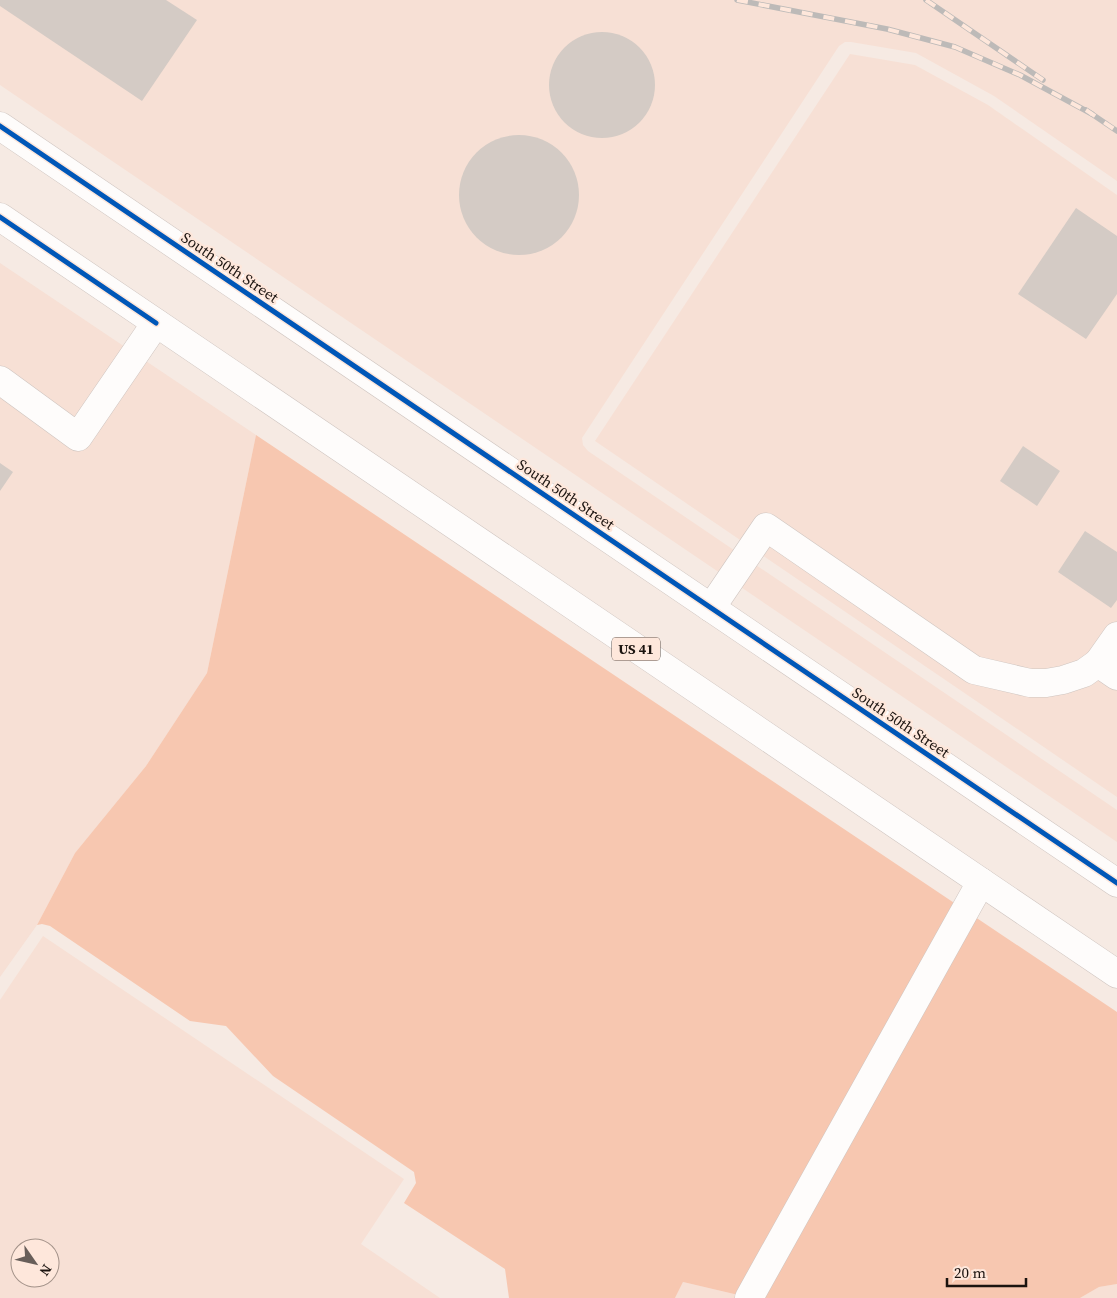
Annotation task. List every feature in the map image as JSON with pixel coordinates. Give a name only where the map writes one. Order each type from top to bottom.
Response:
[{"type":"main road","name":"South 50th Street","points":[[0,126],[1117,883]]},
{"type":"main road","name":"US 41","points":[[0,217],[1117,974]]},
{"type":"main road","points":[[0,380],[78,437],[156,323]]},
{"type":"main road","points":[[711,608],[766,527],[974,670],[1030,683],[1063,680],[1084,673],[1107,669],[1117,636]]},
{"type":"main road","points":[[749,1298],[980,882]]},
{"type":"shaded area","points":[[0,0],[1117,0],[1117,181],[994,96],[916,53],[851,42],[845,42],[839,46],[582,438],[583,445],[588,451],[1117,810],[1117,842],[0,85]]},
{"type":"shaded area","points":[[850,54],[915,65],[988,105],[1117,195],[1117,797],[595,441]]},
{"type":"shaded area","points":[[0,263],[256,435],[207,673],[146,766],[75,853],[37,925],[0,977]]},
{"type":"shaded area","points":[[256,435],[1117,1012],[1117,1284],[1099,1287],[1080,1298],[751,1298],[683,1282],[675,1298],[509,1298],[505,1269],[404,1203],[416,1183],[414,1172],[273,1076],[226,1026],[190,1021],[50,926],[37,925],[75,853],[146,766],[207,673]]},
{"type":"shaded area","points":[[43,936],[404,1179],[361,1244],[440,1298],[0,1298],[0,1000]]},
{"type":"shaded area","points":[[683,1282],[751,1298],[675,1298]]},
{"type":"shaded area","points":[[1117,1284],[1117,1298],[1080,1298],[1099,1287]]},
{"type":"building","points":[[0,0],[166,0],[197,20],[142,101],[0,6]]},
{"type":"building","points":[[602,32],[622,36],[639,48],[651,65],[655,85],[651,105],[639,122],[622,134],[602,138],[582,134],[565,122],[553,105],[549,85],[553,65],[565,48],[582,36]]},
{"type":"building","points":[[519,135],[542,139],[562,152],[575,172],[579,195],[575,218],[562,238],[542,251],[519,255],[496,251],[476,238],[463,218],[459,195],[463,172],[476,152],[496,139]]},
{"type":"building","points":[[1076,208],[1117,236],[1117,294],[1086,339],[1018,294]]},
{"type":"building","points":[[1023,446],[1060,471],[1037,506],[1000,481]]},
{"type":"building","points":[[0,463],[13,472],[0,491]]},
{"type":"building","points":[[1085,531],[1117,552],[1117,600],[1111,608],[1058,572]]},
{"type":"railway","points":[[737,0],[887,29],[955,47],[1020,75],[1092,114]]},
{"type":"railway","points":[[926,0],[1043,80]]},
{"type":"railway","points":[[1086,110],[1117,131]]},
{"type":"cycle path","points":[[0,126],[1117,883]]},
{"type":"cycle path","points":[[0,217],[156,323]]}]
